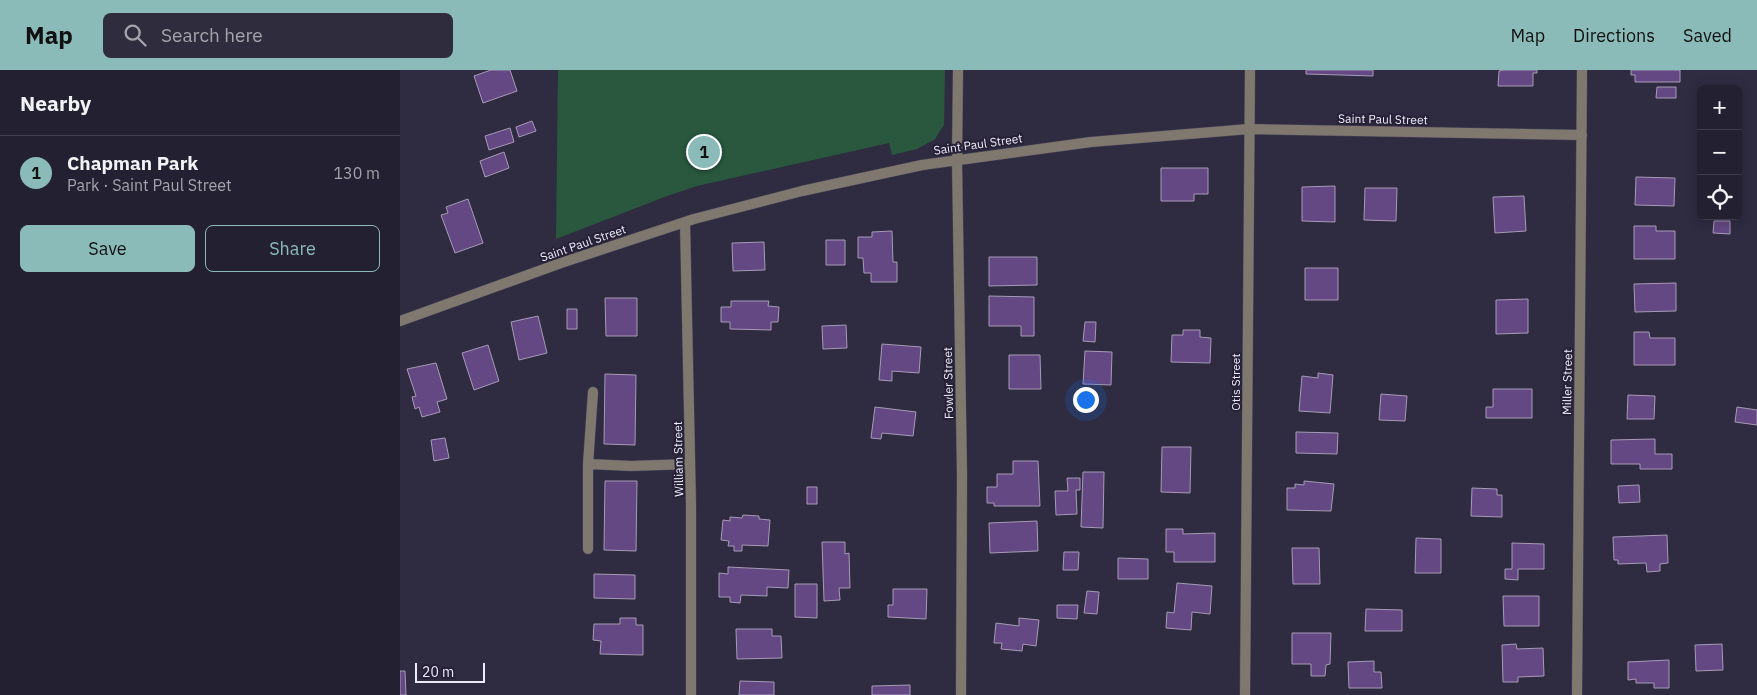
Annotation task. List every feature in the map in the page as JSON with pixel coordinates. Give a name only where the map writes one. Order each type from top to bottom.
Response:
[{"type":"street","name":"Fowler Street","points":[[958,70],[957,160],[962,476],[961,695]]},
{"type":"street","name":"Otis Street","points":[[1245,695],[1250,70]]},
{"type":"street","name":"Miller Street","points":[[1576,695],[1582,70]]},
{"type":"street","name":"Saint Paul Street","points":[[400,321],[568,261],[685,222],[810,189],[882,173],[957,160],[1091,142],[1249,129],[1582,135]]},
{"type":"street","name":"William Street","points":[[685,222],[690,464],[691,695]]},
{"type":"street","points":[[588,549],[588,464],[593,392]]},
{"type":"street","points":[[588,464],[631,466],[690,464]]},
{"type":"green space","points":[[558,70],[945,70],[944,125],[935,139],[917,149],[892,155],[889,143],[697,186],[556,239]]},
{"type":"building","points":[[491,70],[510,70],[517,91],[483,103],[474,76]]},
{"type":"building","points":[[1306,70],[1373,70],[1373,76],[1306,74]]},
{"type":"building","points":[[1537,70],[1537,73],[1533,73],[1533,86],[1498,86],[1499,71]]},
{"type":"building","points":[[1631,70],[1680,70],[1680,82],[1635,82],[1635,75],[1631,75]]},
{"type":"building","points":[[1657,87],[1676,87],[1676,98],[1656,98]]},
{"type":"building","points":[[532,121],[536,131],[519,137],[516,127]]},
{"type":"building","points":[[510,128],[514,142],[489,150],[485,136]]},
{"type":"building","points":[[504,152],[509,168],[485,177],[480,161]]},
{"type":"building","points":[[1161,168],[1208,168],[1208,194],[1194,194],[1194,201],[1161,201]]},
{"type":"building","points":[[1636,177],[1675,178],[1674,206],[1635,205]]},
{"type":"building","points":[[1335,186],[1335,222],[1302,221],[1302,187]]},
{"type":"building","points":[[1365,188],[1397,188],[1396,221],[1364,220]]},
{"type":"building","points":[[1524,196],[1526,231],[1495,233],[1493,197]]},
{"type":"building","points":[[468,199],[483,243],[455,253],[441,215],[448,213],[446,207]]},
{"type":"building","points":[[1714,221],[1730,221],[1730,234],[1713,233]]},
{"type":"building","points":[[1634,226],[1656,226],[1656,231],[1675,231],[1675,259],[1634,259]]},
{"type":"building","points":[[892,231],[893,262],[897,262],[897,282],[871,282],[871,273],[864,273],[863,258],[858,258],[858,237],[872,237],[872,232]]},
{"type":"building","points":[[826,240],[845,240],[845,265],[826,265]]},
{"type":"building","points":[[764,242],[765,270],[733,271],[732,243]]},
{"type":"building","points":[[989,257],[1037,257],[1037,285],[989,286]]},
{"type":"building","points":[[1305,268],[1338,268],[1338,300],[1305,300]]},
{"type":"building","points":[[1676,283],[1676,311],[1635,312],[1634,284]]},
{"type":"building","points":[[989,296],[1034,297],[1034,336],[1021,336],[1021,326],[989,326]]},
{"type":"building","points":[[605,298],[637,298],[637,336],[606,336]]},
{"type":"building","points":[[1528,299],[1528,333],[1496,334],[1496,300]]},
{"type":"building","points":[[731,301],[769,301],[768,306],[779,307],[778,322],[771,322],[771,330],[730,329],[730,322],[721,322],[721,307],[731,307]]},
{"type":"building","points":[[567,309],[577,309],[577,329],[567,329]]},
{"type":"building","points":[[538,316],[547,353],[519,360],[511,322]]},
{"type":"building","points":[[1085,322],[1096,322],[1095,342],[1083,341]]},
{"type":"building","points":[[846,325],[847,348],[823,349],[822,326]]},
{"type":"building","points":[[1183,330],[1200,330],[1200,337],[1211,338],[1210,363],[1171,362],[1172,335],[1183,335]]},
{"type":"building","points":[[1634,332],[1649,332],[1650,338],[1675,338],[1675,365],[1634,365]]},
{"type":"building","points":[[882,344],[921,347],[919,373],[892,371],[892,381],[879,380]]},
{"type":"building","points":[[488,345],[499,381],[474,390],[462,353]]},
{"type":"building","points":[[1085,351],[1112,352],[1111,385],[1083,384]]},
{"type":"building","points":[[1009,355],[1040,355],[1041,389],[1009,389]]},
{"type":"building","points":[[436,363],[447,399],[437,402],[440,412],[422,417],[419,407],[415,409],[412,397],[416,396],[407,369]]},
{"type":"building","points":[[1318,373],[1333,375],[1330,413],[1299,411],[1302,376],[1318,378]]},
{"type":"building","points":[[605,374],[636,375],[635,445],[604,444]]},
{"type":"building","points":[[1493,389],[1532,389],[1532,418],[1486,418],[1486,407],[1493,407]]},
{"type":"building","points":[[1381,394],[1407,396],[1405,421],[1379,420]]},
{"type":"building","points":[[1628,395],[1655,396],[1654,419],[1627,419]]},
{"type":"building","points":[[875,407],[916,412],[913,436],[882,433],[881,439],[871,438]]},
{"type":"building","points":[[1737,407],[1757,410],[1757,425],[1735,422]]},
{"type":"building","points":[[1296,432],[1338,433],[1337,454],[1296,453]]},
{"type":"building","points":[[445,438],[449,458],[434,461],[431,440]]},
{"type":"building","points":[[1655,439],[1655,454],[1672,454],[1672,469],[1640,469],[1640,464],[1611,464],[1611,440]]},
{"type":"building","points":[[1162,447],[1191,447],[1190,493],[1161,492]]},
{"type":"building","points":[[1013,461],[1038,461],[1040,506],[994,506],[994,503],[987,503],[987,487],[997,487],[997,474],[1013,474]]},
{"type":"building","points":[[1083,472],[1104,472],[1103,528],[1081,527]]},
{"type":"building","points":[[1067,478],[1080,478],[1080,490],[1076,490],[1077,514],[1056,515],[1055,491],[1068,491]]},
{"type":"building","points":[[605,481],[637,481],[636,551],[604,550]]},
{"type":"building","points":[[1304,481],[1334,484],[1331,511],[1287,510],[1287,488],[1295,488],[1295,484],[1304,485]]},
{"type":"building","points":[[1639,485],[1640,502],[1619,503],[1618,486]]},
{"type":"building","points":[[807,487],[817,487],[817,504],[807,504]]},
{"type":"building","points":[[1472,488],[1497,489],[1497,495],[1502,495],[1502,517],[1471,516]]},
{"type":"building","points":[[743,515],[759,516],[759,519],[770,520],[768,546],[742,545],[742,551],[734,551],[734,546],[728,546],[729,541],[721,540],[723,520],[730,521],[730,517],[742,518]]},
{"type":"building","points":[[1037,521],[1038,551],[990,553],[989,523]]},
{"type":"building","points":[[1166,529],[1183,529],[1183,534],[1215,533],[1215,562],[1174,562],[1174,552],[1166,552]]},
{"type":"building","points":[[1667,535],[1668,563],[1660,564],[1660,571],[1647,572],[1646,563],[1618,564],[1618,560],[1614,560],[1613,537]]},
{"type":"building","points":[[1416,538],[1441,539],[1441,573],[1415,573]]},
{"type":"building","points":[[822,542],[845,542],[845,554],[849,553],[850,588],[839,588],[840,600],[824,601]]},
{"type":"building","points":[[1512,543],[1544,544],[1544,569],[1518,569],[1518,580],[1505,579],[1505,569],[1512,569]]},
{"type":"building","points":[[1292,548],[1319,548],[1320,584],[1293,584]]},
{"type":"building","points":[[1064,552],[1079,552],[1078,570],[1063,570]]},
{"type":"building","points":[[1118,558],[1148,559],[1148,579],[1118,579]]},
{"type":"building","points":[[728,567],[789,570],[788,588],[767,587],[767,596],[741,595],[740,603],[730,602],[730,597],[719,597],[719,573],[728,574]]},
{"type":"building","points":[[594,574],[635,575],[635,599],[594,598]]},
{"type":"building","points":[[1177,583],[1212,586],[1210,614],[1192,612],[1191,630],[1166,628],[1167,612],[1174,613]]},
{"type":"building","points":[[795,584],[817,584],[817,618],[795,617]]},
{"type":"building","points":[[893,589],[927,589],[926,619],[888,617],[888,605],[893,605]]},
{"type":"building","points":[[1087,591],[1099,592],[1097,614],[1084,613]]},
{"type":"building","points":[[1503,596],[1539,596],[1539,626],[1504,626]]},
{"type":"building","points":[[1057,605],[1078,605],[1077,619],[1057,618]]},
{"type":"building","points":[[1366,609],[1402,610],[1402,631],[1365,631]]},
{"type":"building","points":[[620,618],[636,618],[636,625],[643,625],[643,655],[600,654],[601,641],[593,640],[594,624],[620,624]]},
{"type":"building","points":[[1019,618],[1039,620],[1036,646],[1023,644],[1022,651],[1001,649],[1002,643],[994,643],[996,623],[1019,626]]},
{"type":"building","points":[[736,629],[772,629],[772,636],[781,636],[782,658],[737,659]]},
{"type":"building","points":[[1292,633],[1331,633],[1330,664],[1326,665],[1325,676],[1311,676],[1311,664],[1292,664]]},
{"type":"building","points":[[1516,644],[1517,649],[1543,648],[1544,676],[1518,677],[1518,682],[1503,682],[1502,645]]},
{"type":"building","points":[[1722,644],[1723,670],[1696,671],[1695,645]]},
{"type":"building","points":[[1669,660],[1669,688],[1654,688],[1654,683],[1636,683],[1636,679],[1628,680],[1628,662]]},
{"type":"building","points":[[1374,661],[1374,672],[1381,672],[1382,688],[1349,688],[1348,662]]},
{"type":"building","points":[[400,671],[405,671],[406,695],[400,695]]},
{"type":"building","points":[[740,681],[774,682],[774,695],[739,695]]},
{"type":"building","points":[[910,685],[910,695],[872,695],[872,686]]},
{"type":"place","name":"Chapman Park","points":[[704,152]]}]
